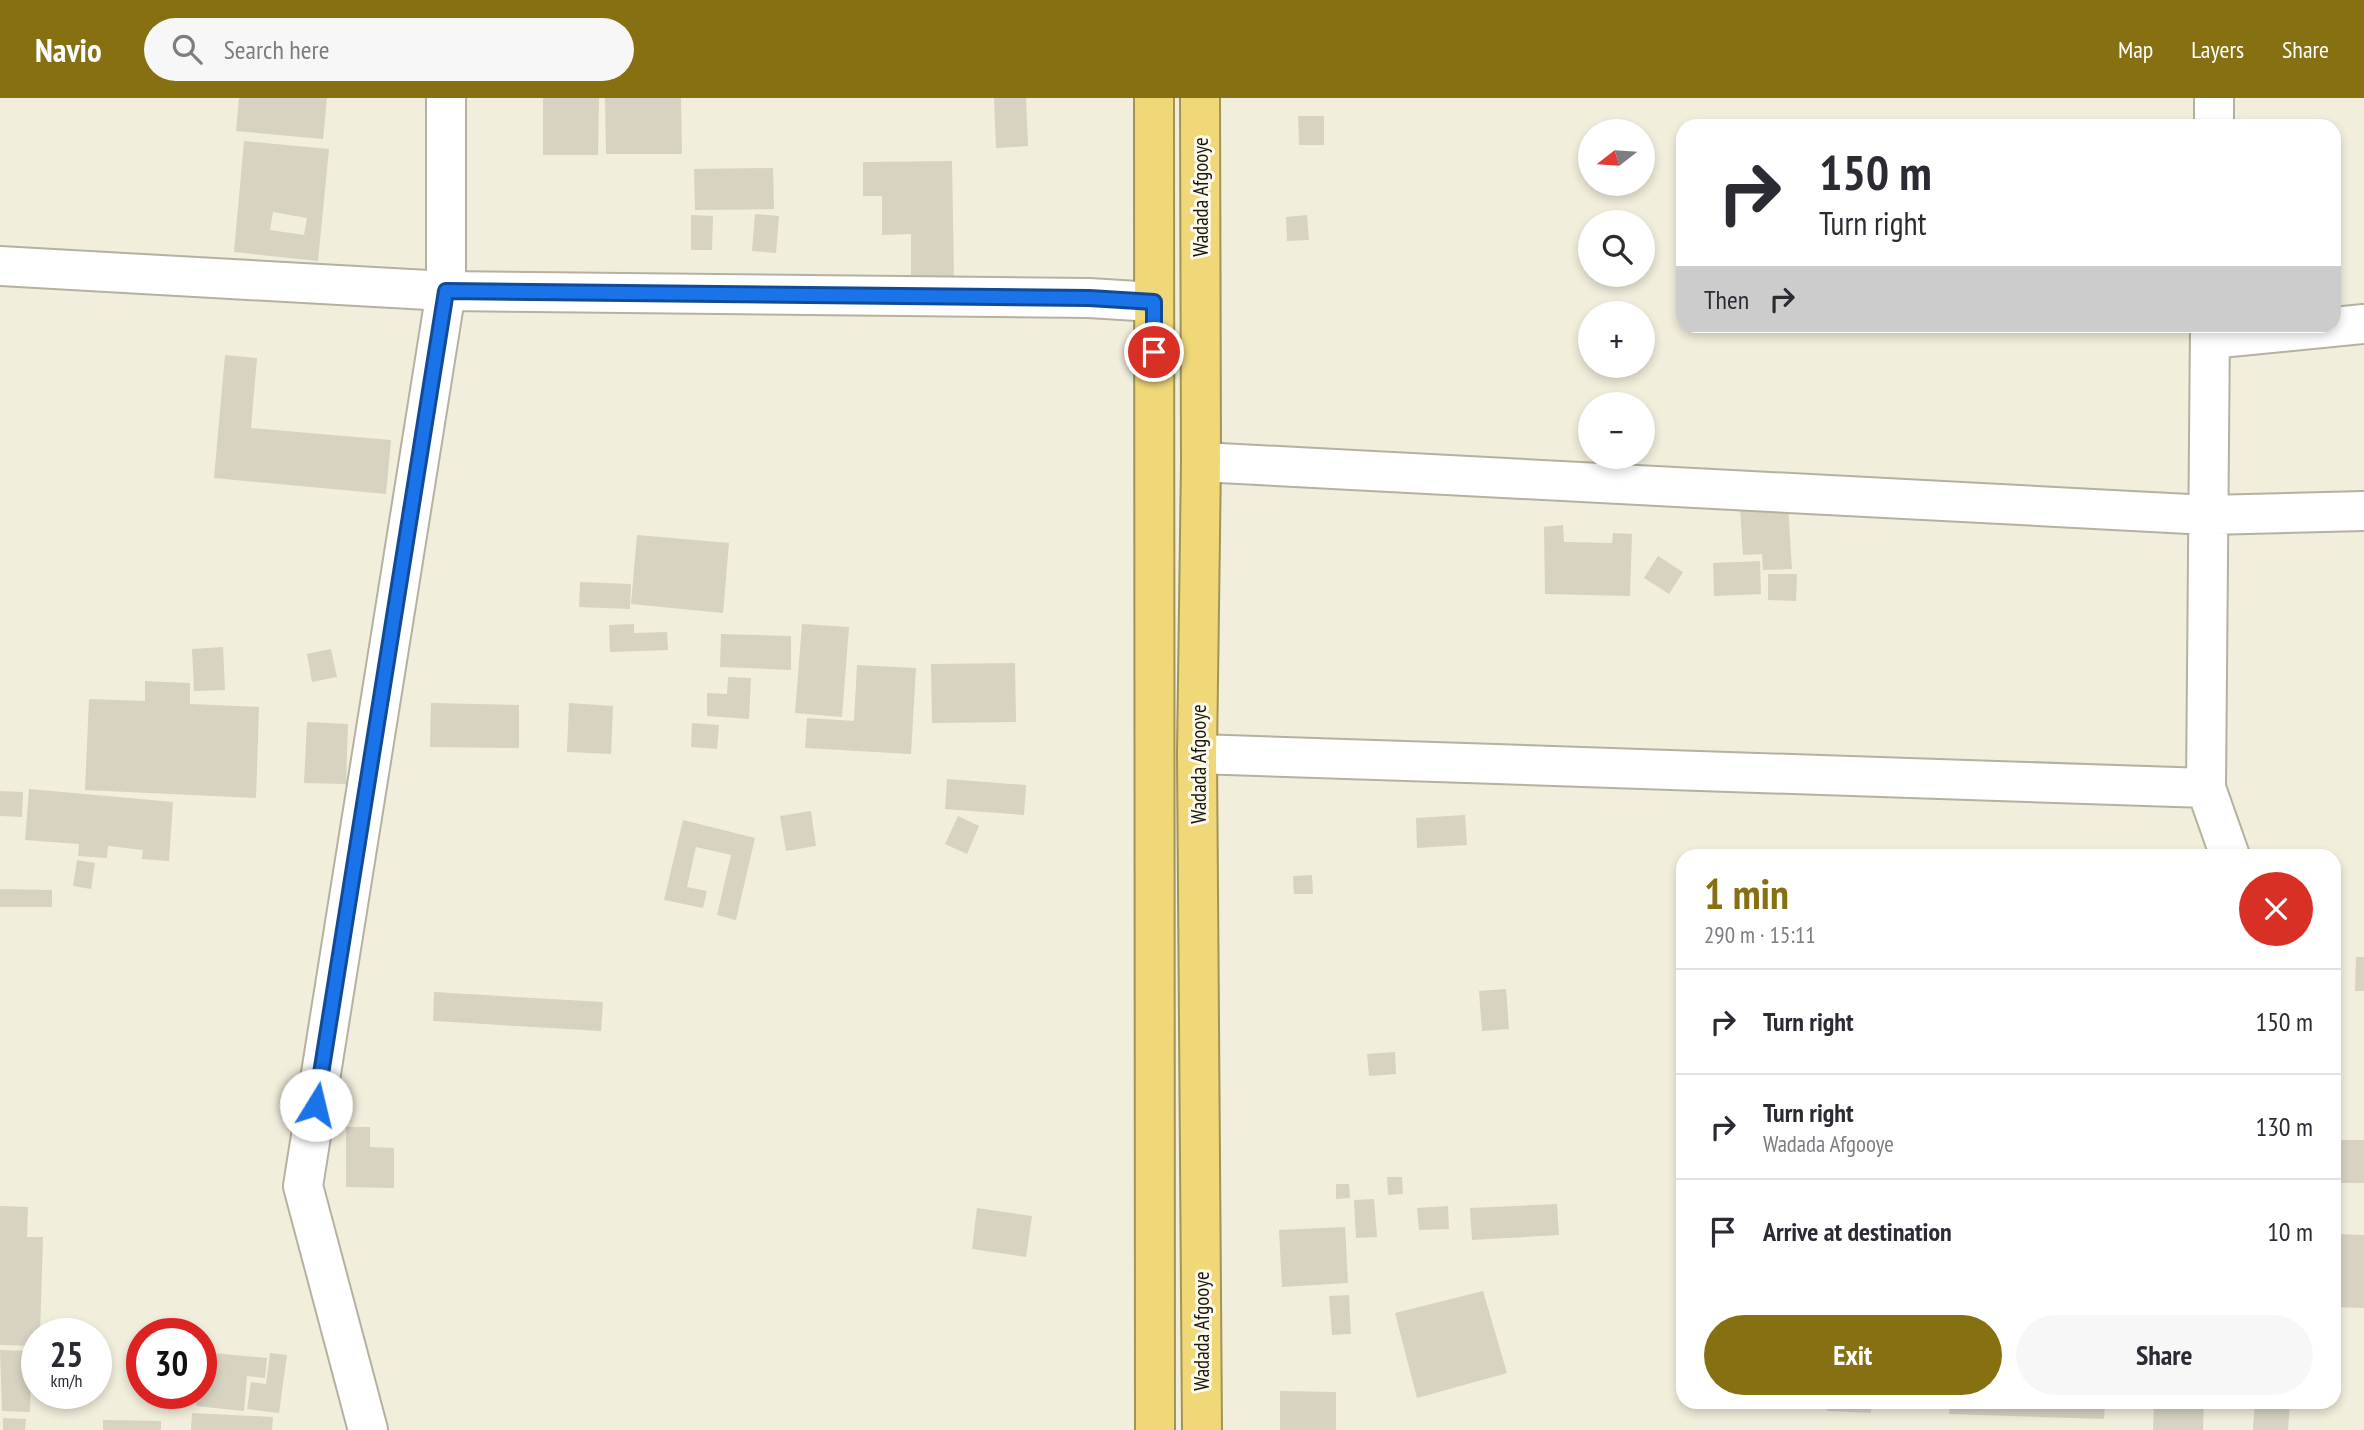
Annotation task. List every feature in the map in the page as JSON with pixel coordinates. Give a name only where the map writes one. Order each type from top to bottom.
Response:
[{"type":"highway","name":"Wadada Afgooye","points":[[1154,98],[1155,1430]]},
{"type":"highway","name":"Wadada Afgooye","points":[[1200,98],[1201,462],[1197,754],[1202,1430]]},
{"type":"street","points":[[368,1430],[303,1186],[446,291],[446,98]]},
{"type":"street","points":[[2214,98],[2214,119]]},
{"type":"street","points":[[0,265],[446,291],[1089,298],[1154,302]]},
{"type":"street","points":[[2341,325],[2364,324]]},
{"type":"street","points":[[2210,333],[2206,788],[2228,849]]},
{"type":"street","points":[[1201,462],[2208,515],[2364,511]]},
{"type":"street","points":[[1197,754],[2206,788]]},
{"type":"building","points":[[239,98],[327,98],[323,139],[236,131]]},
{"type":"building","points":[[543,98],[599,98],[598,155],[543,155]]},
{"type":"building","points":[[605,98],[681,98],[682,154],[606,154]]},
{"type":"building","points":[[994,98],[1026,98],[1028,146],[996,148]]},
{"type":"building","points":[[1298,116],[1324,116],[1324,145],[1299,145]]},
{"type":"building","points":[[244,141],[329,149],[318,261],[234,252]],"holes":[[[273,212],[307,218],[304,235],[270,230]]]},
{"type":"building","points":[[952,161],[954,278],[911,279],[911,234],[882,235],[882,196],[863,196],[863,162]]},
{"type":"building","points":[[773,168],[774,209],[695,210],[694,169]]},
{"type":"building","points":[[755,214],[779,216],[776,253],[752,251]]},
{"type":"building","points":[[691,215],[713,216],[712,250],[691,250]]},
{"type":"building","points":[[1307,215],[1309,240],[1287,241],[1286,217]]},
{"type":"building","points":[[225,355],[257,358],[251,428],[391,440],[386,494],[214,478]]},
{"type":"building","points":[[1788,504],[1792,569],[1763,570],[1762,554],[1743,555],[1740,507]]},
{"type":"building","points":[[1563,525],[1564,542],[1612,543],[1613,533],[1632,534],[1630,596],[1545,594],[1544,527]]},
{"type":"building","points":[[637,535],[729,543],[723,613],[631,604]]},
{"type":"building","points":[[1658,556],[1683,572],[1669,594],[1644,578]]},
{"type":"building","points":[[1760,561],[1761,594],[1714,596],[1713,563]]},
{"type":"building","points":[[1768,574],[1797,574],[1796,601],[1768,600]]},
{"type":"building","points":[[580,582],[631,584],[630,609],[579,607]]},
{"type":"building","points":[[634,624],[634,633],[667,632],[668,650],[610,652],[609,625]]},
{"type":"building","points":[[802,624],[849,627],[842,717],[795,713]]},
{"type":"building","points":[[721,634],[791,636],[791,670],[720,667]]},
{"type":"building","points":[[223,647],[225,690],[194,691],[192,649]]},
{"type":"building","points":[[331,649],[337,677],[312,682],[307,654]]},
{"type":"building","points":[[1015,663],[1016,722],[932,723],[931,664]]},
{"type":"building","points":[[857,665],[916,668],[911,754],[805,748],[807,718],[854,721]]},
{"type":"building","points":[[728,677],[751,678],[749,719],[707,716],[707,693],[727,694]]},
{"type":"building","points":[[145,681],[190,683],[190,704],[259,707],[256,798],[85,790],[89,699],[145,701]]},
{"type":"building","points":[[431,703],[519,705],[519,748],[430,747]]},
{"type":"building","points":[[569,703],[613,706],[611,754],[567,752]]},
{"type":"building","points":[[307,722],[348,724],[346,784],[304,783]]},
{"type":"building","points":[[692,723],[719,725],[717,749],[691,747]]},
{"type":"building","points":[[947,779],[1026,785],[1024,815],[945,809]]},
{"type":"building","points":[[29,789],[173,802],[169,861],[142,859],[143,850],[108,846],[107,858],[78,856],[79,844],[25,840]]},
{"type":"building","points":[[0,791],[23,792],[22,817],[0,816]]},
{"type":"building","points":[[811,811],[816,846],[786,851],[780,816]]},
{"type":"building","points":[[1465,815],[1467,845],[1417,848],[1416,818]]},
{"type":"building","points":[[958,816],[979,826],[967,854],[945,844]]},
{"type":"building","points":[[683,820],[755,838],[736,920],[717,915],[731,855],[696,847],[687,887],[707,891],[703,908],[664,900]]},
{"type":"building","points":[[77,860],[95,863],[91,889],[73,886]]},
{"type":"building","points":[[1312,875],[1313,894],[1294,894],[1293,876]]},
{"type":"building","points":[[0,889],[52,890],[52,907],[0,907]]},
{"type":"building","points":[[2356,957],[2364,957],[2364,991],[2355,991]]},
{"type":"building","points":[[1506,989],[1509,1029],[1482,1031],[1479,991]]},
{"type":"building","points":[[434,992],[603,1002],[601,1031],[433,1021]]},
{"type":"building","points":[[1395,1052],[1396,1074],[1369,1076],[1367,1054]]},
{"type":"building","points":[[346,1127],[370,1127],[370,1147],[394,1148],[394,1188],[346,1187]]},
{"type":"building","points":[[2341,1140],[2364,1140],[2364,1183],[2341,1183]]},
{"type":"building","points":[[1387,1177],[1402,1177],[1403,1194],[1388,1195]]},
{"type":"building","points":[[1336,1184],[1349,1184],[1350,1198],[1336,1199]]},
{"type":"building","points":[[1374,1199],[1377,1237],[1356,1238],[1354,1200]]},
{"type":"building","points":[[1557,1204],[1559,1235],[1472,1240],[1470,1208]]},
{"type":"building","points":[[0,1206],[28,1207],[27,1237],[43,1237],[40,1318],[21,1318],[21,1346],[0,1345]]},
{"type":"building","points":[[1448,1206],[1449,1229],[1419,1230],[1417,1208]]},
{"type":"building","points":[[977,1208],[1032,1216],[1026,1257],[972,1249]]},
{"type":"building","points":[[1345,1227],[1348,1283],[1282,1287],[1279,1230]]},
{"type":"building","points":[[2341,1234],[2364,1235],[2364,1308],[2341,1307]]},
{"type":"building","points":[[1483,1291],[1507,1373],[1417,1398],[1395,1313]]},
{"type":"building","points":[[1349,1295],[1351,1334],[1332,1335],[1329,1296]]},
{"type":"building","points":[[0,1350],[21,1351],[21,1409],[30,1409],[30,1412],[2,1411]]},
{"type":"building","points":[[217,1353],[267,1358],[265,1378],[247,1376],[244,1411],[217,1408]]},
{"type":"building","points":[[270,1353],[287,1355],[279,1413],[247,1409],[251,1382],[266,1384]]},
{"type":"building","points":[[1280,1391],[1336,1392],[1336,1430],[1280,1430]]},
{"type":"building","points":[[1827,1409],[1871,1409],[1871,1413]]},
{"type":"building","points":[[1949,1409],[2105,1409],[2104,1419],[1949,1414]]},
{"type":"building","points":[[2154,1409],[2204,1409],[2203,1430],[2153,1430]]},
{"type":"building","points":[[2254,1409],[2290,1409],[2288,1430],[2253,1430]]},
{"type":"building","points":[[192,1413],[273,1417],[272,1430],[191,1430]]},
{"type":"building","points":[[3,1418],[26,1419],[25,1430],[3,1430]]},
{"type":"building","points":[[103,1420],[161,1421],[161,1430],[103,1430]]},
{"type":"route","points":[[316,1105],[446,291],[1089,298],[1154,302],[1154,352]]}]
